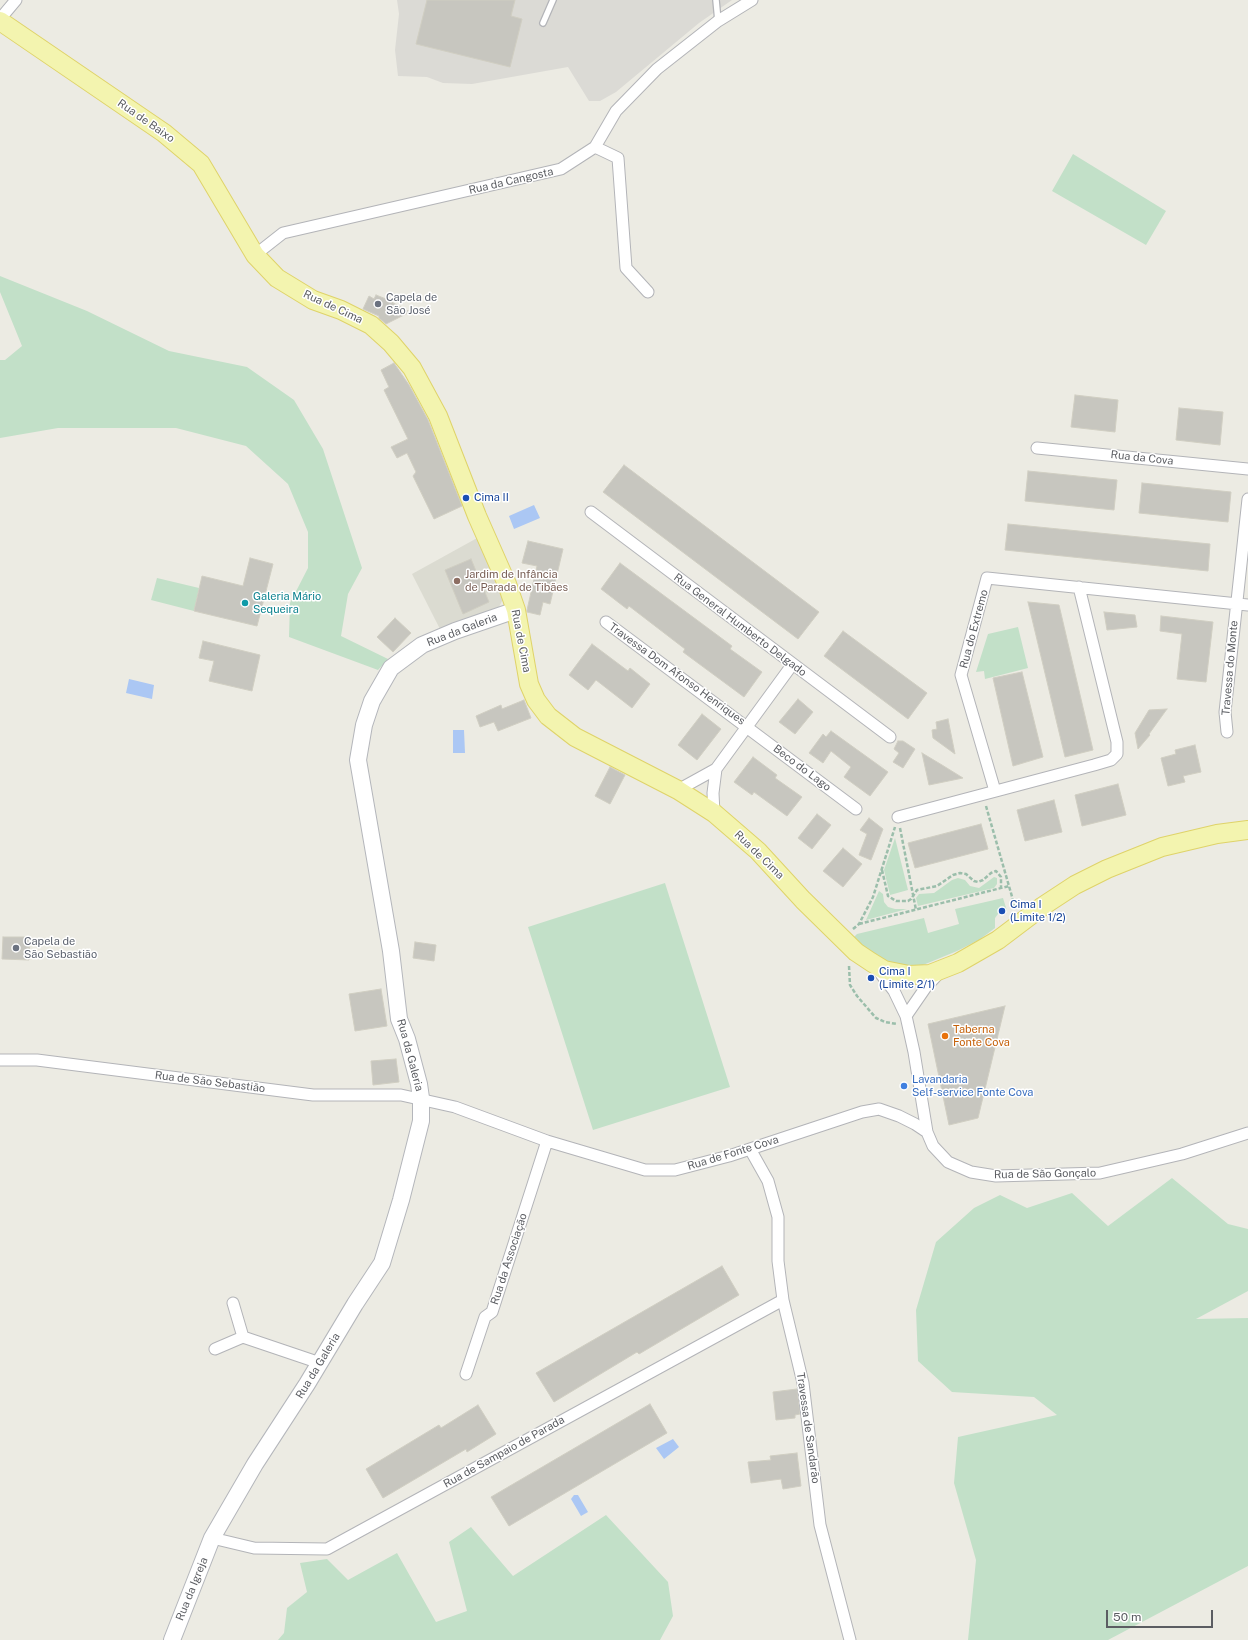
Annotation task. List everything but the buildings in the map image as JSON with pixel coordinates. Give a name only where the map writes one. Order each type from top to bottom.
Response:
[{"type":"main road","name":"Rua de Baixo","points":[[0,20],[164,133],[201,164],[255,255]]},
{"type":"main road","name":"Rua de Cima","points":[[255,255],[277,278],[313,300],[341,310],[371,325],[392,343],[412,368],[438,416],[516,610],[529,684],[536,700],[548,716],[575,737],[678,790],[714,813],[758,852],[803,900],[856,952],[884,970],[909,975],[930,974],[942,970],[958,963],[998,940],[1043,906],[1075,885],[1107,869],[1162,847],[1217,834],[1248,830]]},
{"type":"street","points":[[0,20],[16,0]]},
{"type":"street","name":"Rua da Cangosta","points":[[255,255],[283,233],[561,169],[595,147],[616,111],[657,69],[718,21],[752,0]]},
{"type":"street","points":[[595,147],[618,158],[626,268],[648,292]]},
{"type":"street","name":"Rua da Cova","points":[[1037,448],[1248,469]]},
{"type":"street","name":"Travessa do Monte","points":[[1227,732],[1225,712],[1248,499]]},
{"type":"street","name":"Rua General Humberto Delgado","points":[[591,512],[792,665],[890,737]]},
{"type":"street","name":"Rua do Extremo","points":[[995,791],[961,675],[987,578],[1248,605]]},
{"type":"street","points":[[898,817],[1094,766],[1110,760],[1117,754],[1118,742],[1079,587]]},
{"type":"street","name":"Rua da Galeria","points":[[212,1538],[255,1464],[382,1263],[401,1200],[421,1121],[421,1098],[419,1084],[407,1039],[399,1019],[392,951],[358,760],[364,725],[372,701],[391,668],[422,645],[455,631],[516,610]]},
{"type":"street","name":"Travessa Dom Afonso Henriques","points":[[606,622],[748,727]]},
{"type":"street","points":[[678,790],[716,769],[792,665]]},
{"type":"street","name":"Beco do Lago","points":[[748,727],[856,809]]},
{"type":"street","points":[[714,813],[713,793],[716,769]]},
{"type":"street","points":[[871,962],[888,981],[907,1020],[927,1132]]},
{"type":"street","points":[[907,1020],[926,987],[942,970]]},
{"type":"street","name":"Rua de São Sebastião","points":[[0,1060],[37,1060],[313,1095],[401,1095],[421,1098]]},
{"type":"street","name":"Rua de Fonte Cova","points":[[421,1098],[455,1107],[547,1141],[645,1170],[675,1170],[729,1156],[862,1112],[879,1109],[899,1116],[927,1132]]},
{"type":"street","name":"Rua de São Gonçalo","points":[[927,1132],[933,1146],[948,1162],[971,1172],[996,1176],[1100,1173],[1182,1154],[1248,1133]]},
{"type":"street","name":"Rua da Associação","points":[[466,1374],[485,1317],[492,1312],[547,1141]]},
{"type":"street","name":"Travessa de Sandarão","points":[[750,1149],[768,1181],[778,1217],[778,1261],[783,1300],[803,1383],[820,1525],[850,1640]]},
{"type":"street","name":"Rua de Sampaio de Parada","points":[[212,1538],[254,1548],[327,1549],[783,1300]]},
{"type":"street","points":[[233,1303],[244,1337]]},
{"type":"street","points":[[215,1349],[244,1337],[320,1363]]},
{"type":"street","name":"Rua da Igreja","points":[[172,1640],[212,1538]]},
{"type":"lane","points":[[543,23],[553,0]]},
{"type":"lane","points":[[716,0],[718,21]]},
{"type":"path","points":[[983,794],[1019,924]]},
{"type":"path","points":[[898,817],[873,897],[859,924],[1009,886]]},
{"type":"path","points":[[898,817],[916,910]]},
{"type":"path","points":[[882,870],[890,898],[902,902],[908,901],[913,897],[917,890],[937,886],[953,875],[960,873],[966,874],[974,881],[978,882],[996,871],[1001,877],[1001,888]]},
{"type":"path","points":[[856,952],[849,963],[848,969],[852,991],[876,1018],[895,1024],[907,1020]]},
{"type":"shaded area","points":[[397,0],[732,0],[699,23],[616,92],[600,101],[589,101],[568,67],[472,84],[443,83],[427,77],[398,76],[395,50],[399,14]]},
{"type":"shaded area","name":"Jardim de Infância de Parada de Tibães","points":[[479,537],[502,595],[502,601],[498,609],[441,631],[412,574]]},
{"type":"green space","points":[[1073,154],[1166,211],[1146,245],[1052,191]]},
{"type":"green space","points":[[0,276],[87,311],[169,351],[247,367],[294,400],[323,449],[362,568],[348,594],[341,636],[388,659],[378,670],[289,637],[290,603],[308,568],[308,532],[288,484],[246,446],[176,428],[58,428],[0,438],[0,360],[5,360],[22,346],[0,292]]},
{"type":"green space","points":[[157,578],[199,588],[194,611],[151,600]]},
{"type":"green space","points":[[1018,627],[1028,668],[985,679],[984,671],[976,672],[988,634]]},
{"type":"green space","points":[[895,838],[908,890],[890,895],[884,870]]},
{"type":"green space","points":[[994,877],[997,878],[997,884],[994,888],[918,906],[916,898],[919,894],[934,893],[952,880],[958,878],[965,880],[970,886],[979,888]]},
{"type":"green space","points":[[665,883],[730,1087],[593,1130],[528,927]]},
{"type":"green space","points":[[879,891],[883,894],[884,902],[888,907],[895,909],[907,909],[866,920]]},
{"type":"green space","points":[[1003,898],[1007,911],[998,914],[995,918],[995,928],[979,940],[923,965],[910,966],[895,964],[881,959],[862,947],[853,938],[857,934],[924,918],[928,933],[959,924],[955,909]]},
{"type":"green space","points":[[1172,1178],[1228,1224],[1248,1229],[1248,1291],[1196,1319],[1248,1318],[1248,1566],[1108,1640],[968,1640],[976,1560],[954,1483],[958,1437],[1057,1415],[1034,1397],[952,1392],[918,1361],[916,1310],[936,1242],[974,1208],[1000,1195],[1027,1208],[1072,1193],[1108,1226]]},
{"type":"green space","points":[[606,1515],[668,1582],[673,1616],[660,1640],[278,1640],[284,1633],[287,1608],[307,1592],[300,1563],[327,1559],[348,1580],[397,1553],[436,1622],[467,1611],[449,1542],[471,1527],[513,1576]]},
{"type":"water","points":[[534,505],[540,518],[514,529],[509,516]]},
{"type":"water","points":[[129,679],[154,685],[152,699],[126,693]]},
{"type":"water","points":[[453,730],[464,730],[465,753],[453,753]]},
{"type":"water","points":[[673,1439],[679,1447],[664,1459],[656,1448]]},
{"type":"water","points":[[574,1495],[578,1495],[588,1512],[581,1516],[571,1499]]},
{"type":"place","name":"Capela de São José","points":[[378,304]]},
{"type":"place","name":"Cima II","points":[[466,498]]},
{"type":"place","name":"Jardim de Infância de Parada de Tibães","points":[[457,581]]},
{"type":"place","name":"Galeria Mário Sequeira","points":[[245,603]]},
{"type":"place","name":"Cima I (Limite 1/2)","points":[[1002,911]]},
{"type":"place","name":"Capela de São Sebastião","points":[[16,948]]},
{"type":"place","name":"Cima I (Limite 2/1)","points":[[871,978]]},
{"type":"place","name":"Taberna Fonte Cova","points":[[945,1036]]},
{"type":"place","name":"Lavandaria Self-service Fonte Cova","points":[[904,1086]]}]
